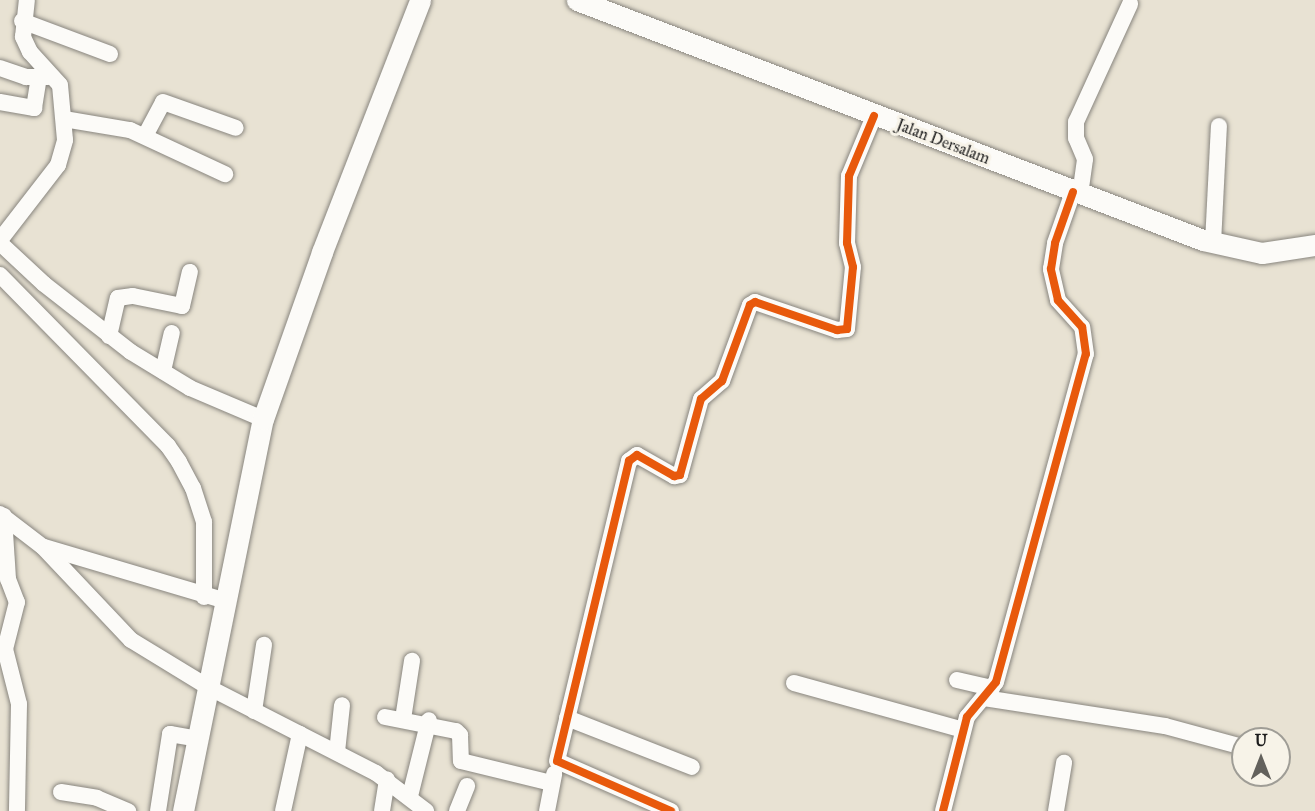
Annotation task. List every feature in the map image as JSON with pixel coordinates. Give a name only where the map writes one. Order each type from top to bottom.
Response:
[{"type":"main road","points":[[183,811],[263,419],[322,252],[420,0]]},
{"type":"main road","name":"Jalan Dersalam","points":[[577,0],[874,116],[1213,243],[1262,253],[1315,245]]},
{"type":"street","points":[[27,0],[22,21],[27,46],[47,77],[61,89],[65,140],[58,165],[0,241],[49,310],[168,446],[186,473],[204,522],[204,597]]},
{"type":"street","points":[[942,811],[967,717],[988,693],[1086,354],[1082,327],[1058,300],[1051,270],[1055,243],[1077,193],[1085,159],[1076,138],[1076,122],[1130,4]]},
{"type":"street","points":[[22,21],[110,54]]},
{"type":"street","points":[[0,68],[47,77]]},
{"type":"street","points":[[0,102],[35,107],[47,77]]},
{"type":"street","points":[[145,136],[163,102],[236,128]]},
{"type":"street","points":[[547,811],[551,783],[631,458],[638,455],[674,476],[680,474],[701,399],[722,381],[750,305],[755,302],[837,330],[848,328],[853,267],[847,243],[849,176],[874,116]]},
{"type":"street","points":[[64,119],[122,128],[145,136],[174,153],[225,174]]},
{"type":"street","points":[[1213,243],[1219,126]]},
{"type":"street","points":[[109,336],[118,298],[133,296],[180,306],[185,300],[190,272]]},
{"type":"street","points":[[0,275],[49,310],[109,336],[163,371],[263,419]]},
{"type":"street","points":[[163,371],[172,333]]},
{"type":"street","points":[[2,515],[43,547],[131,640],[208,687],[387,779],[426,811]]},
{"type":"street","points":[[2,515],[8,579],[17,602],[5,649],[19,704],[17,811]]},
{"type":"street","points":[[43,547],[226,602]]},
{"type":"street","points":[[254,711],[264,645]]},
{"type":"street","points":[[403,719],[412,661]]},
{"type":"street","points":[[957,680],[988,693],[1166,726],[1231,744]]},
{"type":"street","points":[[794,683],[963,730]]},
{"type":"street","points":[[337,752],[342,705]]},
{"type":"street","points":[[385,717],[429,723],[460,733],[459,757],[463,763],[551,783]]},
{"type":"street","points":[[567,718],[692,767]]},
{"type":"street","points":[[410,796],[429,723]]},
{"type":"street","points":[[158,811],[170,734],[197,739]]},
{"type":"street","points":[[283,811],[300,734]]},
{"type":"street","points":[[557,761],[671,811]]},
{"type":"street","points":[[1056,811],[1064,763]]},
{"type":"street","points":[[382,811],[387,779]]},
{"type":"street","points":[[457,811],[467,786]]},
{"type":"street","points":[[61,792],[98,798],[128,811]]},
{"type":"cycle path","points":[[671,811],[557,761],[629,461],[637,455],[674,476],[680,475],[701,399],[722,381],[750,305],[755,302],[837,330],[847,329],[853,267],[847,243],[849,176],[874,116]]},
{"type":"cycle path","points":[[943,811],[967,717],[996,682],[1086,354],[1082,327],[1058,300],[1051,269],[1055,243],[1073,192]]}]
